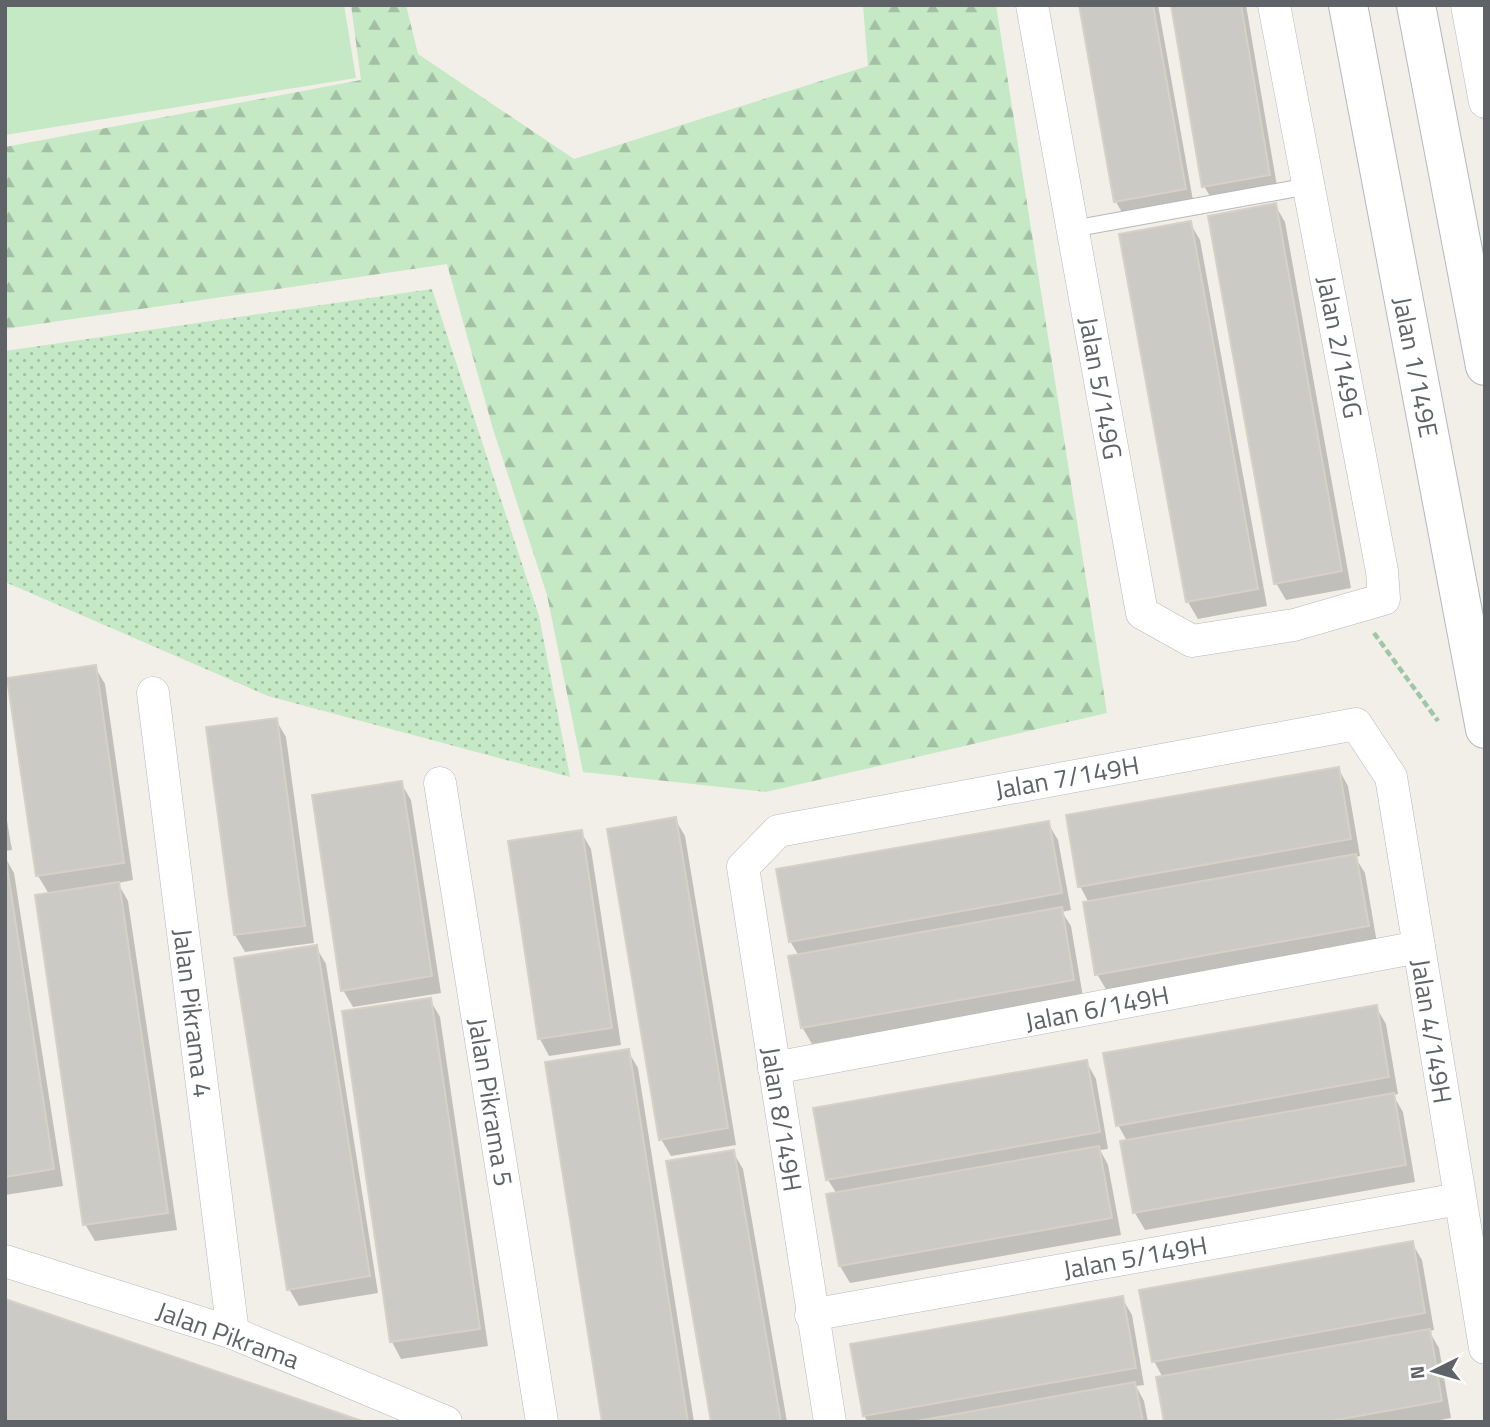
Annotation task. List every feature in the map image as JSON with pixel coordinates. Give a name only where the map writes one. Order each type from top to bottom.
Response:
[{"type":"street","name":"Jalan 5/149G","points":[[1032,5],[1142,613],[1192,641],[1294,625]]},
{"type":"street","name":"Jalan 2/149G","points":[[1274,5],[1382,571],[1384,599],[1294,625]]},
{"type":"street","name":"Jalan 1/149E","points":[[1348,5],[1485,729]]},
{"type":"street","points":[[1416,5],[1485,366]]},
{"type":"street","points":[[1467,5],[1483,85]]},
{"type":"street","name":"Jalan Pikrama 4","points":[[153,693],[233,1333]]},
{"type":"street","name":"Jalan 7/149H","points":[[778,831],[1356,724]]},
{"type":"street","name":"Jalan 4/149H","points":[[1356,724],[1391,777],[1485,1348]]},
{"type":"street","name":"Jalan Pikrama 5","points":[[440,783],[542,1422]]},
{"type":"street","name":"Jalan 8/149H","points":[[778,831],[743,867],[811,1315],[830,1422]]},
{"type":"street","name":"Jalan 6/149H","points":[[774,1068],[1419,947]]},
{"type":"street","name":"Jalan 5/149H","points":[[811,1315],[1459,1199]]},
{"type":"street","name":"Jalan Pikrama","points":[[5,1261],[233,1333],[446,1422]]},
{"type":"lane","points":[[1072,229],[1309,186]]},
{"type":"path","points":[[1355,607],[1438,721]]},
{"type":"green space","points":[[5,5],[344,5],[356,78],[5,135]]},
{"type":"green space","points":[[351,5],[406,5],[418,54],[574,159],[868,66],[863,5],[996,5],[1107,713],[766,792],[583,772],[547,595],[493,429],[447,264],[5,329],[5,147],[361,80]]},
{"type":"green space","points":[[432,289],[539,616],[570,777],[268,696],[5,582],[5,351]]},
{"type":"building","points":[[1079,5],[1153,5],[1186,189],[1114,202]]},
{"type":"building","points":[[1171,5],[1241,5],[1270,175],[1202,187]]},
{"type":"building","points":[[1276,203],[1342,571],[1274,584],[1208,216]]},
{"type":"building","points":[[1191,221],[1258,589],[1186,602],[1119,234]]},
{"type":"building","points":[[96,665],[124,863],[36,876],[7,678]]},
{"type":"building","points":[[277,718],[305,926],[234,935],[206,727]]},
{"type":"building","points":[[1339,767],[1351,839],[1078,887],[1066,815]]},
{"type":"building","points":[[402,781],[432,976],[341,991],[312,795]]},
{"type":"building","points":[[676,817],[728,1128],[659,1140],[607,829]]},
{"type":"building","points":[[1049,821],[1062,893],[789,942],[776,869]]},
{"type":"building","points":[[582,830],[612,1028],[538,1039],[508,841]]},
{"type":"building","points":[[5,854],[54,1169],[5,1177]]},
{"type":"building","points":[[1356,854],[1369,926],[1095,975],[1083,902]]},
{"type":"building","points":[[119,882],[168,1213],[83,1225],[35,895]]},
{"type":"building","points":[[1062,907],[1074,980],[801,1028],[788,956]]},
{"type":"building","points":[[317,945],[370,1276],[287,1290],[234,958]]},
{"type":"building","points":[[431,998],[480,1329],[390,1342],[342,1011]]},
{"type":"building","points":[[1377,1005],[1389,1077],[1116,1126],[1103,1053]]},
{"type":"building","points":[[629,1049],[688,1422],[602,1422],[545,1062]]},
{"type":"building","points":[[1087,1060],[1100,1132],[826,1180],[813,1108]]},
{"type":"building","points":[[1394,1093],[1406,1165],[1133,1213],[1120,1141]]},
{"type":"building","points":[[1099,1146],[1112,1218],[839,1266],[826,1194]]},
{"type":"building","points":[[734,1150],[781,1422],[711,1422],[666,1161]]},
{"type":"building","points":[[1413,1241],[1425,1313],[1152,1362],[1139,1290]]},
{"type":"building","points":[[1123,1296],[1136,1368],[863,1416],[850,1344]]},
{"type":"building","points":[[5,1299],[365,1422],[5,1422]]},
{"type":"building","points":[[1430,1329],[1442,1401],[1325,1422],[1164,1422],[1156,1377]]},
{"type":"building","points":[[1135,1382],[1143,1422],[911,1422]]}]
